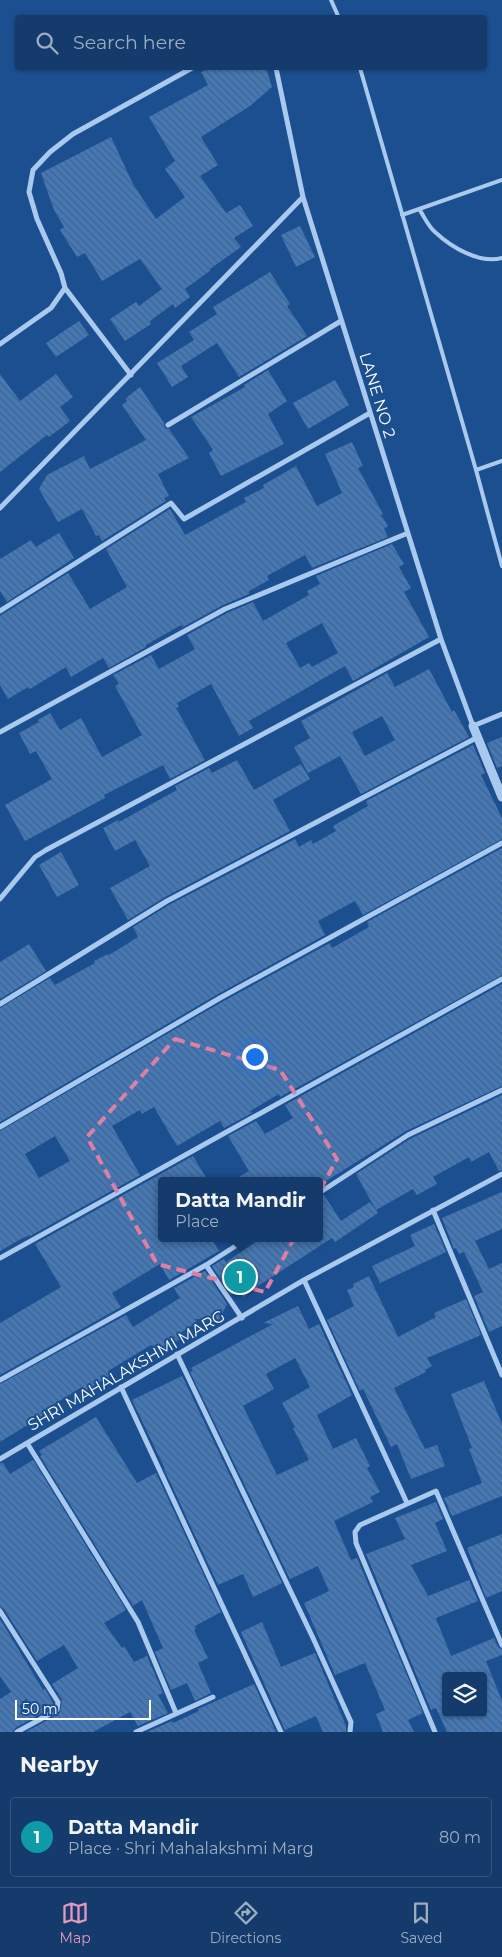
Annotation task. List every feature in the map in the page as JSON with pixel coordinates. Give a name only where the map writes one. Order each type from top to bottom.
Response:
[{"type":"street","points":[[130,374],[65,288],[61,273],[37,219],[29,192],[33,170],[50,152],[73,134],[188,70]]},
{"type":"street","name":"LANE NO 2","points":[[276,70],[303,197],[441,639],[473,726]]},
{"type":"street","points":[[0,508],[303,197]]},
{"type":"street","points":[[0,344],[51,308],[65,288]]},
{"type":"street","points":[[168,425],[341,321]]},
{"type":"street","points":[[0,611],[171,503],[184,520],[370,413]]},
{"type":"street","points":[[0,732],[225,609],[408,532]]},
{"type":"street","points":[[0,899],[35,857],[46,850],[441,639]]},
{"type":"street","points":[[502,714],[473,726],[502,797]]},
{"type":"street","points":[[0,1004],[167,901],[478,737]]},
{"type":"street","points":[[0,1127],[220,998],[502,843]]},
{"type":"street","points":[[0,1258],[502,979]]},
{"type":"street","points":[[323,1189],[408,1135],[502,1090]]},
{"type":"street","name":"SHRI MAHALAKSHMI MARG","points":[[0,1458],[304,1280],[502,1174]]},
{"type":"street","points":[[433,1210],[502,1375]]},
{"type":"street","points":[[0,1380],[206,1265],[242,1242]]},
{"type":"street","points":[[206,1265],[242,1318]]},
{"type":"street","points":[[304,1280],[407,1503]]},
{"type":"street","points":[[177,1354],[317,1646],[351,1722],[350,1732]]},
{"type":"street","points":[[121,1387],[281,1732]]},
{"type":"street","points":[[27,1443],[138,1622],[176,1713]]},
{"type":"street","points":[[435,1732],[356,1543],[355,1532],[360,1525],[436,1491],[502,1645]]},
{"type":"street","points":[[0,1611],[58,1702],[57,1710],[17,1732]]},
{"type":"street","points":[[136,1732],[213,1697]]},
{"type":"lane","points":[[331,0],[338,15]]},
{"type":"lane","points":[[361,70],[502,566]]},
{"type":"lane","points":[[402,215],[502,180]]},
{"type":"lane","points":[[419,209],[434,231],[465,253],[492,260],[502,258]]},
{"type":"lane","points":[[476,470],[502,461]]},
{"type":"highlighted area","points":[[175,1039],[280,1070],[337,1159],[265,1292],[157,1264],[87,1137]]},
{"type":"building","points":[[206,70],[267,70],[272,87],[250,106],[201,137],[218,165],[200,176],[226,213],[240,205],[253,226],[234,238],[241,247],[185,289],[190,297],[175,308],[173,304],[150,321],[151,324],[125,341],[110,319],[136,302],[139,306],[162,289],[140,259],[102,281],[85,253],[77,257],[60,230],[64,227],[54,210],[41,173],[111,137],[133,184],[156,219],[185,197],[165,169],[175,161],[149,117],[208,85],[201,72]]},
{"type":"building","points":[[300,226],[315,257],[296,267],[281,235]]},
{"type":"building","points":[[270,272],[290,304],[287,306],[307,336],[239,377],[217,343],[181,366],[188,377],[172,387],[157,363],[194,340],[189,332],[217,314],[213,307]]},
{"type":"building","points":[[79,321],[89,335],[56,357],[46,343]]},
{"type":"building","points":[[268,370],[287,401],[268,414],[284,444],[221,476],[209,453],[213,450],[191,417],[245,387],[244,385]]},
{"type":"building","points":[[0,374],[20,401],[56,374],[73,397],[60,407],[70,421],[49,437],[47,435],[0,472]]},
{"type":"building","points":[[335,380],[349,405],[308,429],[293,403]]},
{"type":"building","points":[[140,387],[164,423],[165,428],[169,429],[189,458],[158,474],[169,496],[164,498],[166,501],[102,541],[99,535],[96,536],[82,509],[58,522],[39,489],[47,475],[84,456],[90,469],[146,440],[122,405],[127,401],[126,398]]},
{"type":"building","points":[[352,442],[363,466],[358,468],[388,526],[384,529],[388,537],[312,568],[305,555],[267,576],[269,580],[249,591],[249,594],[223,605],[183,627],[181,625],[109,668],[103,658],[71,677],[66,667],[30,689],[28,687],[8,699],[0,685],[0,616],[68,573],[90,609],[127,587],[106,549],[170,509],[185,535],[246,502],[244,498],[264,488],[263,485],[296,466],[317,506],[342,493],[325,454]]},
{"type":"building","points":[[59,533],[74,558],[7,602],[0,591],[0,559],[31,540],[36,547]]},
{"type":"building","points":[[392,544],[404,564],[399,567],[411,588],[404,592],[429,637],[353,681],[345,666],[249,721],[253,728],[239,736],[211,684],[177,703],[179,707],[176,708],[205,760],[170,779],[163,765],[104,795],[105,798],[25,841],[5,805],[52,779],[36,751],[30,754],[19,733],[39,722],[38,720],[50,713],[60,730],[81,718],[102,757],[142,735],[115,686],[119,684],[113,675],[151,655],[159,669],[195,649],[187,635],[227,613],[253,602],[263,621],[309,595],[307,591],[320,584],[316,576]],"holes":[[[322,623],[338,653],[312,667],[309,663],[300,668],[286,643]]]},
{"type":"building","points":[[429,669],[452,712],[454,710],[469,737],[361,794],[340,756],[308,773],[294,747],[310,738],[301,721],[387,673],[395,687]],"holes":[[[382,716],[395,740],[365,756],[352,732]]]},
{"type":"building","points":[[502,737],[502,766],[497,768],[487,743]]},
{"type":"building","points":[[473,745],[485,773],[481,775],[502,818],[502,839],[363,915],[355,901],[318,921],[325,935],[218,994],[0,1122],[0,1008],[50,978],[55,985],[95,963],[94,961],[109,955],[138,937],[133,927],[169,905],[295,839],[299,847],[311,840],[313,844],[336,831],[333,826],[368,806],[366,801]]},
{"type":"building","points":[[237,760],[254,790],[301,764],[310,779],[273,800],[290,831],[165,897],[128,920],[110,888],[150,866],[135,840],[115,851],[103,828],[118,820],[119,822],[177,790],[175,786],[209,768],[212,773]]},
{"type":"building","points":[[502,848],[502,975],[280,1097],[279,1094],[250,1111],[252,1113],[224,1128],[220,1121],[177,1146],[154,1107],[142,1114],[140,1110],[112,1126],[140,1175],[0,1251],[0,1131],[222,1002],[330,943],[332,948],[369,927],[367,922]],"holes":[[[55,1136],[70,1161],[39,1178],[25,1154]]]},
{"type":"building","points":[[61,852],[79,885],[57,897],[39,865]]},
{"type":"building","points":[[29,944],[46,971],[0,999],[0,962]]},
{"type":"building","points":[[502,984],[502,1086],[406,1131],[326,1181],[323,1181],[323,1177],[239,1177],[249,1171],[228,1136],[256,1121],[265,1134],[293,1118],[285,1105]]},
{"type":"building","points":[[502,1095],[502,1170],[499,1171],[489,1152],[471,1162],[469,1157],[433,1177],[437,1184],[417,1195],[413,1189],[376,1210],[356,1174],[410,1139]]},
{"type":"building","points":[[193,1156],[206,1177],[158,1177],[158,1242],[213,1242],[219,1251],[169,1280],[160,1264],[112,1293],[121,1307],[0,1375],[0,1323],[61,1287],[35,1244]]},
{"type":"building","points":[[502,1192],[502,1229],[475,1241],[489,1269],[502,1263],[502,1326],[489,1332],[474,1296],[483,1292],[464,1252],[459,1254],[456,1248],[454,1249],[442,1218]]},
{"type":"building","points":[[323,1195],[341,1221],[370,1202],[378,1213],[335,1242],[332,1238],[243,1297],[236,1287],[231,1295],[212,1266],[224,1259],[226,1262],[256,1242],[323,1242]]},
{"type":"building","points":[[434,1224],[446,1252],[380,1283],[372,1266],[415,1246],[410,1235]]},
{"type":"building","points":[[205,1271],[227,1304],[219,1320],[195,1319],[197,1322],[180,1333],[182,1338],[157,1353],[151,1345],[108,1371],[111,1375],[85,1391],[82,1387],[43,1411],[45,1414],[0,1442],[0,1384],[126,1315],[133,1327],[180,1298],[174,1288]]},
{"type":"building","points":[[369,1276],[398,1337],[436,1317],[434,1313],[466,1299],[481,1335],[427,1358],[432,1366],[425,1370],[426,1372],[394,1388],[425,1449],[437,1445],[445,1466],[411,1479],[397,1444],[391,1447],[363,1389],[360,1391],[327,1320],[354,1306],[347,1290],[354,1287],[353,1284]]},
{"type":"building","points":[[298,1306],[309,1329],[319,1324],[352,1395],[317,1415],[333,1449],[356,1438],[370,1466],[367,1468],[380,1492],[370,1497],[373,1502],[334,1521],[351,1560],[357,1558],[423,1713],[408,1720],[414,1732],[383,1732],[376,1714],[385,1710],[365,1663],[335,1675],[304,1603],[329,1591],[318,1566],[290,1579],[190,1372],[193,1371],[191,1368],[273,1324],[263,1323]],"holes":[[[295,1358],[310,1387],[282,1403],[309,1460],[277,1475],[243,1406],[274,1389],[266,1374]]]},
{"type":"building","points":[[182,1376],[282,1583],[253,1597],[243,1574],[218,1585],[132,1400]]},
{"type":"building","points":[[484,1381],[502,1424],[502,1496],[452,1516],[444,1498],[482,1483],[469,1449],[472,1448],[451,1394]]},
{"type":"building","points":[[96,1417],[137,1483],[156,1473],[221,1612],[195,1626],[196,1629],[194,1630],[208,1658],[198,1663],[211,1693],[195,1701],[187,1683],[171,1690],[155,1652],[163,1648],[142,1600],[133,1606],[40,1456],[42,1455],[39,1451]]},
{"type":"building","points":[[33,1460],[126,1610],[104,1623],[122,1648],[124,1646],[134,1662],[147,1656],[163,1693],[158,1695],[168,1713],[138,1726],[130,1712],[93,1732],[26,1732],[60,1713],[62,1700],[52,1684],[78,1668],[64,1645],[37,1661],[4,1609],[0,1607],[0,1463],[3,1463],[10,1474]]},
{"type":"building","points":[[436,1502],[443,1519],[435,1523],[447,1551],[411,1565],[428,1596],[469,1580],[478,1601],[436,1618],[451,1656],[494,1638],[498,1647],[502,1649],[502,1655],[486,1661],[502,1701],[502,1732],[447,1732],[436,1708],[431,1710],[366,1554],[405,1539],[395,1518]]},
{"type":"building","points":[[502,1534],[502,1591],[486,1598],[467,1548]]},
{"type":"building","points":[[0,1619],[43,1690],[45,1689],[53,1703],[53,1707],[15,1728],[13,1732],[0,1732],[0,1699],[11,1692],[0,1676]]},
{"type":"building","points":[[262,1622],[281,1667],[315,1653],[346,1726],[346,1732],[323,1732],[316,1716],[285,1730],[241,1632]]},
{"type":"building","points":[[254,1684],[276,1732],[147,1732],[172,1721],[173,1723],[199,1711],[198,1709]]},
{"type":"place","name":"Datta Mandir","points":[[240,1277]]}]
